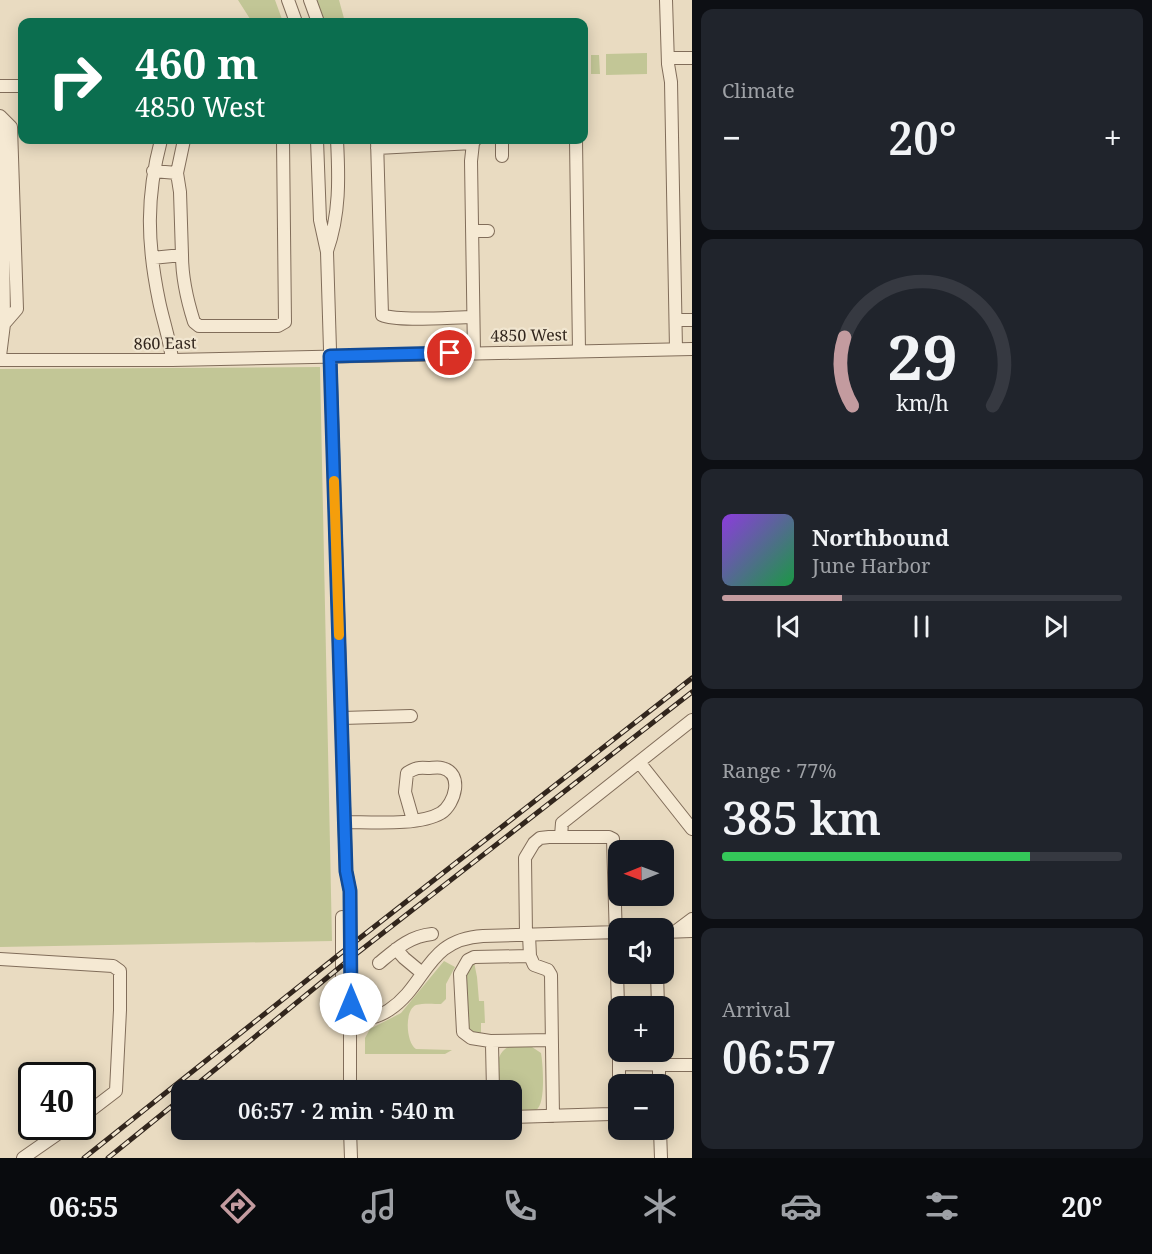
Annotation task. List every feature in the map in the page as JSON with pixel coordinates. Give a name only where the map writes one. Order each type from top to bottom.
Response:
[{"type":"street","points":[[288,0],[295,18]]},
{"type":"street","points":[[310,0],[317,18]]},
{"type":"street","points":[[666,0],[671,81],[676,349]]},
{"type":"street","points":[[668,58],[692,58]]},
{"type":"street","points":[[0,86],[18,86]]},
{"type":"street","points":[[0,358],[4,324],[17,309],[11,127],[1,117]]},
{"type":"street","points":[[160,144],[153,171],[149,220],[152,258],[160,303],[169,335],[172,360]]},
{"type":"street","points":[[183,144],[177,173],[180,192],[182,272],[187,300],[194,322],[199,326],[278,326],[285,322],[283,144]]},
{"type":"street","points":[[317,144],[320,220],[327,252],[346,871],[342,892],[342,993],[349,1022],[350,1080]]},
{"type":"street","points":[[327,252],[338,203],[337,144]]},
{"type":"street","points":[[377,144],[382,315],[407,318],[473,317]]},
{"type":"street","points":[[474,144],[471,161],[474,353]]},
{"type":"street","points":[[501,144],[502,156]]},
{"type":"street","points":[[576,144],[573,229],[579,351]]},
{"type":"street","points":[[153,171],[177,173]]},
{"type":"street","points":[[472,231],[488,231]]},
{"type":"street","points":[[152,258],[182,255]]},
{"type":"street","points":[[676,320],[692,320]]},
{"type":"street","name":"4850 West","points":[[330,356],[692,349]]},
{"type":"street","name":"860 East","points":[[0,358],[172,360],[330,356]]},
{"type":"street","points":[[342,718],[411,716]]},
{"type":"street","points":[[561,836],[562,823],[692,720]]},
{"type":"street","points":[[639,762],[692,829]]},
{"type":"street","points":[[345,822],[413,820],[441,813],[453,798],[456,786],[449,772],[442,768],[415,767],[407,773],[405,792],[413,820]]},
{"type":"street","points":[[553,1116],[550,975],[548,970],[534,965],[530,956],[525,858],[528,849],[540,838],[609,837],[613,840],[616,918]]},
{"type":"street","points":[[674,929],[692,919]]},
{"type":"street","points":[[674,932],[692,931]]},
{"type":"street","points":[[349,1022],[368,1019],[389,1010],[445,947],[470,936],[608,932]]},
{"type":"street","points":[[379,963],[412,939],[432,934]]},
{"type":"street","points":[[396,949],[422,973]]},
{"type":"street","points":[[530,956],[474,957],[468,960],[461,969],[463,1032],[471,1038],[490,1041],[551,1040]]},
{"type":"street","points":[[0,959],[113,966],[120,971],[116,1091],[96,1106]]},
{"type":"street","points":[[490,1041],[493,1080]]},
{"type":"street","points":[[641,1062],[659,1066],[692,1065]]},
{"type":"street","points":[[659,1062],[659,1074]]},
{"type":"street","points":[[522,1117],[608,1114]]},
{"type":"street","points":[[23,1158],[49,1140]]},
{"type":"street","points":[[350,1140],[351,1158]]},
{"type":"street","points":[[660,1140],[661,1158]]},
{"type":"green space","points":[[238,0],[275,0],[282,18],[249,18]]},
{"type":"green space","points":[[317,0],[339,0],[344,18],[324,18]]},
{"type":"green space","points":[[647,53],[647,74],[606,75],[606,54]]},
{"type":"green space","points":[[591,55],[599,55],[600,74],[591,74]]},
{"type":"green space","points":[[320,367],[332,941],[0,947],[0,369]]},
{"type":"green space","points":[[444,961],[455,967],[446,984],[446,999],[441,1004],[416,1005],[412,1008],[408,1020],[408,1034],[416,1049],[452,1050],[445,1054],[365,1054],[365,1038],[370,1029],[401,1013]]},
{"type":"green space","points":[[474,962],[479,1001],[484,1001],[485,1023],[481,1023],[481,1034],[469,1028],[466,1003],[467,975]]},
{"type":"green space","points":[[508,1047],[532,1047],[541,1053],[543,1093],[536,1110],[522,1112],[522,1080],[498,1080],[498,1060]]},
{"type":"railway","points":[[84,1158],[692,678]]},
{"type":"railway","points":[[202,1080],[356,954],[692,692]]},
{"type":"railway","points":[[108,1158],[171,1107]]},
{"type":"slow traffic","points":[[334,481],[339,635]]},
{"type":"route","points":[[351,1004],[350,891],[346,871],[330,356],[450,353]]}]
